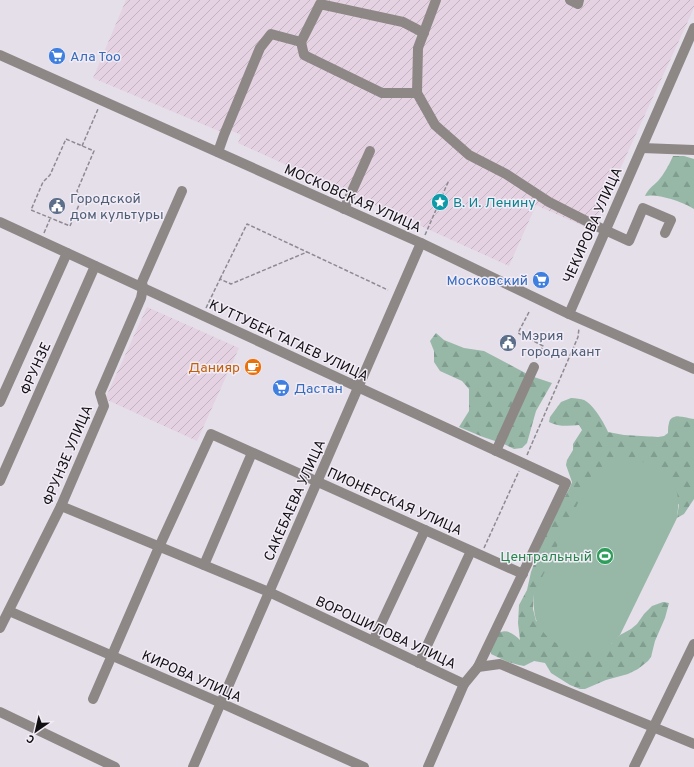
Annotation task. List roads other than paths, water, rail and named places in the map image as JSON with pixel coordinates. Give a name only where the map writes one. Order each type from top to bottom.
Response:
[{"type":"street","points":[[436,0],[418,48],[416,93],[435,125],[468,155],[506,174],[549,202],[605,230],[629,241],[643,208],[671,220],[666,233]]},
{"type":"street","points":[[570,0],[578,4],[579,0]]},
{"type":"street","points":[[416,93],[382,93],[304,55],[301,42],[320,4],[403,22],[424,33]]},
{"type":"street","name":"ЧЕКИРОВА УЛИЦА","points":[[569,314],[694,28]]},
{"type":"street","points":[[218,152],[260,48],[272,34],[301,42]]},
{"type":"street","name":"МОСКОВСКАЯ УЛИЦА","points":[[0,55],[421,243],[569,314],[694,369]]},
{"type":"street","points":[[642,148],[694,150]]},
{"type":"street","points":[[344,209],[370,151]]},
{"type":"street","name":"ФРУНЗЕ УЛИЦА","points":[[0,628],[61,506],[104,406],[100,393],[141,298],[143,288],[142,282],[182,191]]},
{"type":"street","name":"КУТТУБЕК ТАГАЕВ УЛИЦА","points":[[0,222],[566,483]]},
{"type":"street","name":"САКЕБАЕВА УЛИЦА","points":[[193,767],[421,243]]},
{"type":"street","name":"ФРУНЗЕ","points":[[0,402],[68,253]]},
{"type":"street","name":"ФРУНЗЕ","points":[[0,481],[95,266]]},
{"type":"street","points":[[496,451],[534,367]]},
{"type":"street","name":"ПИОНЕРСКАЯ УЛИЦА","points":[[160,547],[211,434],[523,574]]},
{"type":"street","points":[[204,565],[252,453]]},
{"type":"street","name":"ВОРОШИЛОВА УЛИЦА","points":[[61,506],[269,592],[464,684],[478,667],[566,483]]},
{"type":"street","points":[[373,641],[425,530]]},
{"type":"street","points":[[93,699],[160,547]]},
{"type":"street","points":[[419,663],[476,553]]},
{"type":"street","name":"КИРОВА УЛИЦА","points":[[9,611],[364,767]]},
{"type":"street","points":[[634,767],[694,646]]},
{"type":"street","points":[[478,667],[500,664],[694,744]]},
{"type":"street","points":[[428,767],[464,684]]},
{"type":"street","points":[[0,712],[115,767]]},
{"type":"place","name":"Ала Тоо","points":[[57,56]]},
{"type":"place","name":"В. И. Ленину","points":[[440,202]]},
{"type":"place","name":"Городской дом культуры","points":[[57,206]]},
{"type":"place","name":"Московский","points":[[541,280]]},
{"type":"place","name":"Мэрия города кант","points":[[508,343]]},
{"type":"place","name":"Данияр","points":[[253,367]]},
{"type":"place","name":"Дастан","points":[[281,388]]},
{"type":"place","name":"Центральный","points":[[605,556]]}]
